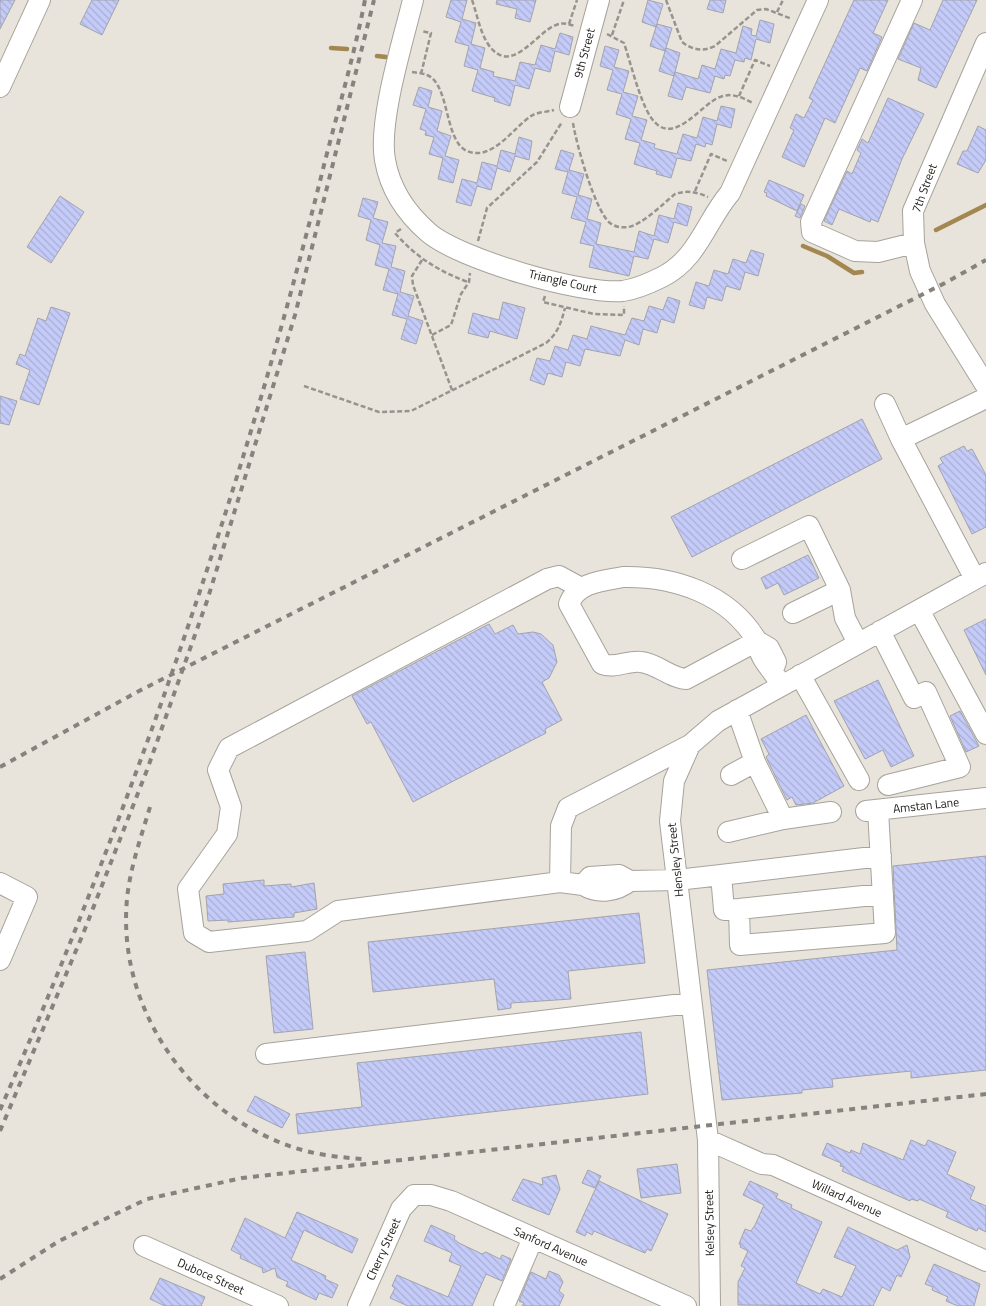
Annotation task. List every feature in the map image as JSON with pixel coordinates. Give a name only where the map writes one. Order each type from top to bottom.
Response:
[{"type":"street","points":[[0,87],[40,0]]},
{"type":"street","name":"Triangle Court","points":[[413,0],[385,120],[384,159],[394,190],[414,219],[450,248],[472,258],[595,290],[623,291],[664,276],[694,252],[722,204],[730,194],[818,0]]},
{"type":"street","name":"9th Street","points":[[570,107],[599,0]]},
{"type":"street","points":[[912,0],[811,222],[812,232],[855,251],[878,252],[914,243]]},
{"type":"street","name":"7th Street","points":[[986,43],[913,211],[914,243],[920,272],[934,304],[986,386]]},
{"type":"street","points":[[901,439],[986,398]]},
{"type":"street","points":[[886,404],[901,439],[980,576]]},
{"type":"street","points":[[742,559],[809,526],[840,590],[845,618],[858,643]]},
{"type":"street","points":[[582,588],[559,576],[547,579],[229,748],[218,770],[230,807],[227,834],[188,889],[194,933],[209,942],[307,931],[338,911],[560,882],[583,885],[590,877],[619,875],[630,881],[677,880],[881,856],[885,933],[740,945],[739,910]]},
{"type":"street","name":"Hensley Street","points":[[708,1140],[670,821],[674,781],[690,745],[718,720],[736,710],[777,678],[800,675],[980,576]]},
{"type":"street","points":[[757,641],[686,679],[678,679],[657,666],[641,662],[625,662],[609,667],[602,664],[569,604],[572,595],[582,588],[623,577],[671,580],[710,596],[742,621],[757,641],[769,648],[776,662],[777,678]]},
{"type":"street","points":[[793,613],[840,590]]},
{"type":"street","points":[[919,610],[986,734]]},
{"type":"street","points":[[880,631],[914,698],[926,692],[960,767],[888,785]]},
{"type":"street","points":[[800,675],[859,780]]},
{"type":"street","points":[[736,710],[754,762],[783,820]]},
{"type":"street","points":[[560,882],[561,826],[568,808],[690,745]]},
{"type":"street","points":[[731,775],[754,762]]},
{"type":"street","name":"Amstan Lane","points":[[881,856],[872,810],[986,798]]},
{"type":"street","points":[[728,832],[831,812]]},
{"type":"street","points":[[721,875],[724,910],[739,910],[883,894]]},
{"type":"street","points":[[0,883],[27,897],[0,960]]},
{"type":"street","points":[[266,1054],[691,1003]]},
{"type":"street","name":"Willard Avenue","points":[[708,1140],[762,1164],[773,1165],[986,1260]]},
{"type":"street","name":"Kelsey Street","points":[[708,1140],[710,1306]]},
{"type":"street","name":"Sanford Avenue","points":[[414,1195],[431,1195],[451,1201],[686,1306]]},
{"type":"street","name":"Cherry Street","points":[[358,1306],[401,1209],[414,1195]]},
{"type":"street","points":[[504,1306],[533,1238]]},
{"type":"street","name":"Duboce Street","points":[[144,1246],[278,1306]]},
{"type":"path","points":[[472,0],[488,43],[501,54],[511,56],[520,53],[554,25],[564,23],[612,35],[624,43],[649,115],[662,127],[680,127],[719,97],[739,96],[768,110]]},
{"type":"path","points":[[569,24],[577,0]]},
{"type":"path","points":[[612,35],[624,0]]},
{"type":"path","points":[[666,0],[682,42],[696,50],[715,46],[757,10],[766,9],[777,12],[806,26]]},
{"type":"path","points":[[777,12],[783,0]]},
{"type":"path","points":[[406,28],[431,34],[421,74]]},
{"type":"path","points":[[739,96],[755,60],[784,72]]},
{"type":"path","points":[[397,69],[429,75],[437,84],[458,144],[467,151],[476,153],[489,151],[533,115],[570,107]]},
{"type":"path","points":[[570,107],[576,144],[601,212],[609,223],[617,227],[636,225],[675,194],[695,191],[722,204]]},
{"type":"path","points":[[432,334],[451,325],[461,294],[469,282],[472,258],[488,208],[537,162],[570,107]]},
{"type":"path","points":[[695,191],[711,154],[742,168]]},
{"type":"path","points":[[414,219],[395,233],[422,260],[440,271],[469,282]]},
{"type":"path","points":[[422,260],[412,276],[413,285],[452,390]]},
{"type":"path","points":[[304,386],[379,412],[410,411],[546,343],[555,336],[560,328],[565,308]]},
{"type":"building","points":[[0,0],[15,0],[0,29]]},
{"type":"building","points":[[92,0],[119,0],[102,35],[80,24]]},
{"type":"building","points":[[451,0],[467,0],[462,19],[476,23],[471,44],[485,48],[480,68],[494,72],[493,76],[515,81],[520,62],[535,65],[541,45],[555,49],[560,33],[573,37],[569,55],[555,51],[550,72],[535,68],[529,89],[515,85],[510,106],[494,101],[495,98],[472,91],[478,70],[464,66],[469,46],[455,42],[461,22],[446,17]]},
{"type":"building","points":[[497,0],[536,0],[530,22],[515,18],[517,9],[496,4]]},
{"type":"building","points":[[648,0],[663,4],[656,27],[642,22]]},
{"type":"building","points":[[710,0],[726,0],[723,13],[707,9]]},
{"type":"building","points":[[854,0],[888,0],[873,33],[882,37],[867,71],[860,68],[835,123],[825,118],[804,167],[782,157],[794,130],[790,128],[796,114],[804,118],[813,100],[809,98]]},
{"type":"building","points":[[943,0],[977,0],[936,88],[918,80],[921,68],[898,59],[914,23],[930,30]]},
{"type":"building","points":[[760,20],[774,24],[770,43],[756,39],[751,60],[745,58],[744,62],[735,60],[730,76],[725,75],[724,79],[715,76],[710,93],[686,87],[682,100],[668,96],[675,72],[698,79],[702,65],[715,69],[721,49],[736,53],[743,26],[752,29],[751,35],[756,36]]},
{"type":"building","points":[[657,24],[672,28],[665,51],[650,46]]},
{"type":"building","points":[[605,46],[619,50],[614,67],[629,71],[623,92],[638,96],[632,116],[647,120],[641,140],[655,144],[654,148],[677,154],[683,134],[697,138],[703,117],[717,121],[721,106],[735,109],[731,128],[717,124],[712,145],[706,143],[705,147],[696,144],[691,161],[677,158],[671,178],[656,174],[657,171],[634,164],[640,143],[625,139],[631,119],[616,114],[622,94],[607,90],[613,70],[600,66]]},
{"type":"building","points":[[666,48],[680,53],[674,76],[659,71]]},
{"type":"building","points":[[419,87],[432,91],[428,107],[442,111],[437,131],[451,136],[445,156],[459,160],[453,183],[438,179],[443,158],[429,154],[434,137],[425,135],[426,131],[420,129],[426,109],[413,105]]},
{"type":"building","points":[[888,98],[924,114],[902,159],[878,222],[871,219],[870,222],[839,209],[832,225],[824,221],[847,171],[852,174],[861,153],[857,150],[862,139],[868,143]]},
{"type":"building","points":[[978,126],[986,130],[986,160],[978,173],[957,164],[963,151],[967,151]]},
{"type":"building","points":[[519,137],[532,141],[529,160],[515,156],[510,172],[497,168],[491,190],[477,186],[471,206],[456,202],[462,179],[477,183],[482,162],[497,166],[501,150],[515,154]]},
{"type":"building","points":[[561,150],[574,154],[569,170],[584,174],[578,195],[592,199],[587,219],[601,223],[596,244],[634,252],[639,231],[654,236],[659,215],[674,219],[678,203],[692,207],[687,226],[674,222],[668,243],[654,239],[648,259],[634,256],[629,276],[589,267],[594,246],[580,243],[586,222],[571,218],[577,197],[562,193],[568,172],[555,169]]},
{"type":"building","points":[[769,180],[804,195],[797,211],[766,196],[767,193],[764,192]]},
{"type":"building","points":[[60,196],[84,212],[51,263],[27,247]]},
{"type":"building","points":[[363,198],[378,202],[373,218],[388,222],[382,243],[396,246],[391,267],[405,271],[400,292],[414,296],[408,316],[423,321],[416,344],[401,339],[407,319],[392,315],[398,294],[383,290],[389,269],[375,265],[380,245],[366,240],[371,220],[358,216]]},
{"type":"building","points":[[801,204],[805,206],[800,218],[795,216]]},
{"type":"building","points":[[751,250],[764,254],[758,276],[745,272],[740,290],[726,286],[722,301],[707,297],[704,309],[689,305],[696,282],[709,286],[714,270],[728,274],[733,259],[746,263]]},
{"type":"building","points":[[668,297],[680,301],[674,323],[661,319],[657,333],[643,329],[639,345],[625,340],[620,356],[585,349],[580,366],[566,362],[562,377],[548,373],[544,385],[530,380],[537,358],[550,361],[555,346],[568,350],[573,335],[587,339],[591,326],[625,335],[632,318],[644,321],[649,306],[663,310]]},
{"type":"building","points":[[503,302],[525,308],[517,339],[490,331],[488,338],[468,333],[473,313],[499,320]]},
{"type":"building","points":[[51,307],[70,313],[39,405],[20,399],[30,370],[16,364],[20,354],[25,356],[38,318],[46,321]]},
{"type":"building","points":[[0,396],[17,401],[9,425],[0,423]]},
{"type":"building","points":[[862,419],[882,459],[692,557],[671,517]]},
{"type":"building","points":[[964,446],[967,451],[972,449],[986,475],[986,527],[972,534],[938,466],[943,463],[940,458]]},
{"type":"building","points":[[808,555],[819,578],[784,595],[778,583],[766,589],[761,578]]},
{"type":"building","points":[[986,619],[986,675],[964,630]]},
{"type":"building","points":[[489,624],[495,634],[513,625],[518,634],[533,632],[541,634],[553,645],[557,662],[549,678],[542,682],[562,720],[545,729],[546,733],[413,802],[371,722],[367,724],[352,696]]},
{"type":"building","points":[[878,680],[914,756],[891,767],[883,750],[865,759],[834,701]]},
{"type":"building","points":[[960,711],[979,746],[966,752],[950,716]]},
{"type":"building","points":[[806,715],[844,786],[813,803],[796,805],[792,797],[787,800],[766,757],[769,754],[761,739]]},
{"type":"building","points":[[986,856],[986,1070],[911,1078],[911,1071],[832,1079],[833,1087],[802,1090],[802,1093],[722,1100],[707,970],[897,950],[893,866]]},
{"type":"building","points":[[264,880],[264,886],[291,884],[291,887],[314,883],[317,909],[294,913],[294,917],[228,922],[228,920],[208,921],[206,896],[224,894],[223,884]]},
{"type":"building","points":[[639,913],[645,963],[568,971],[571,999],[511,1003],[511,1008],[498,1010],[494,979],[373,992],[368,942]]},
{"type":"building","points":[[305,952],[313,1029],[274,1033],[266,956]]},
{"type":"building","points":[[641,1032],[648,1094],[298,1134],[296,1114],[362,1107],[357,1063]]},
{"type":"building","points":[[255,1096],[290,1114],[282,1128],[247,1111]]},
{"type":"building","points":[[911,1140],[925,1146],[928,1140],[956,1152],[947,1174],[975,1187],[970,1199],[986,1206],[986,1232],[978,1228],[977,1231],[946,1217],[948,1212],[919,1199],[918,1201],[911,1199],[910,1201],[842,1171],[844,1167],[840,1166],[841,1163],[822,1155],[827,1143],[850,1153],[851,1150],[860,1154],[863,1143],[903,1160]]},
{"type":"building","points":[[677,1164],[681,1193],[641,1198],[637,1169]]},
{"type":"building","points":[[588,1170],[601,1176],[595,1188],[582,1183]]},
{"type":"building","points":[[556,1175],[560,1189],[549,1215],[512,1200],[523,1179],[543,1185],[542,1178]]},
{"type":"building","points":[[599,1181],[668,1214],[651,1251],[647,1249],[645,1253],[594,1231],[592,1235],[587,1232],[585,1236],[576,1232]]},
{"type":"building","points":[[750,1181],[778,1194],[776,1198],[792,1205],[791,1208],[822,1222],[796,1283],[820,1294],[823,1289],[842,1297],[856,1266],[834,1257],[848,1227],[897,1250],[907,1245],[910,1257],[901,1277],[897,1275],[890,1291],[882,1287],[873,1306],[738,1305],[738,1282],[745,1268],[741,1266],[748,1251],[740,1247],[741,1245],[739,1244],[745,1229],[751,1231],[755,1225],[764,1205],[743,1195]]},
{"type":"building","points":[[297,1212],[358,1239],[352,1253],[304,1230],[291,1260],[326,1276],[325,1279],[338,1285],[332,1298],[319,1293],[316,1300],[286,1286],[288,1282],[277,1277],[275,1268],[263,1273],[262,1268],[240,1258],[241,1255],[231,1250],[245,1218],[285,1238]]},
{"type":"building","points":[[431,1225],[455,1236],[454,1239],[459,1243],[482,1254],[486,1252],[500,1259],[502,1255],[511,1259],[502,1281],[486,1274],[472,1306],[408,1306],[390,1298],[395,1288],[392,1286],[397,1275],[448,1297],[461,1266],[449,1261],[452,1253],[424,1241]]},
{"type":"building","points":[[934,1264],[980,1284],[974,1306],[958,1306],[946,1301],[948,1297],[932,1290],[933,1287],[925,1284]]},
{"type":"building","points":[[549,1271],[559,1275],[563,1282],[559,1291],[564,1295],[559,1306],[522,1306],[524,1303],[519,1301],[531,1272],[546,1279]]},
{"type":"building","points":[[160,1278],[205,1297],[201,1306],[165,1306],[150,1299]]},
{"type":"waterway","points":[[331,48],[347,49]]},
{"type":"waterway","points":[[377,56],[386,57]]},
{"type":"waterway","points":[[936,230],[986,205]]},
{"type":"waterway","points":[[803,246],[827,256],[854,273],[862,272]]},
{"type":"railway","points":[[0,1110],[49,995],[140,762],[221,526],[293,286],[351,62],[365,0]]},
{"type":"railway","points":[[0,1131],[83,934],[147,770],[207,601],[295,315],[374,0]]},
{"type":"railway","points":[[0,767],[139,691],[945,283],[986,260]]},
{"type":"railway","points":[[150,807],[128,887],[127,938],[134,977],[146,1013],[165,1047],[189,1078],[217,1105],[249,1127],[284,1144],[313,1153],[362,1159]]},
{"type":"railway","points":[[0,1279],[59,1241],[147,1199],[242,1178],[986,1094]]}]
